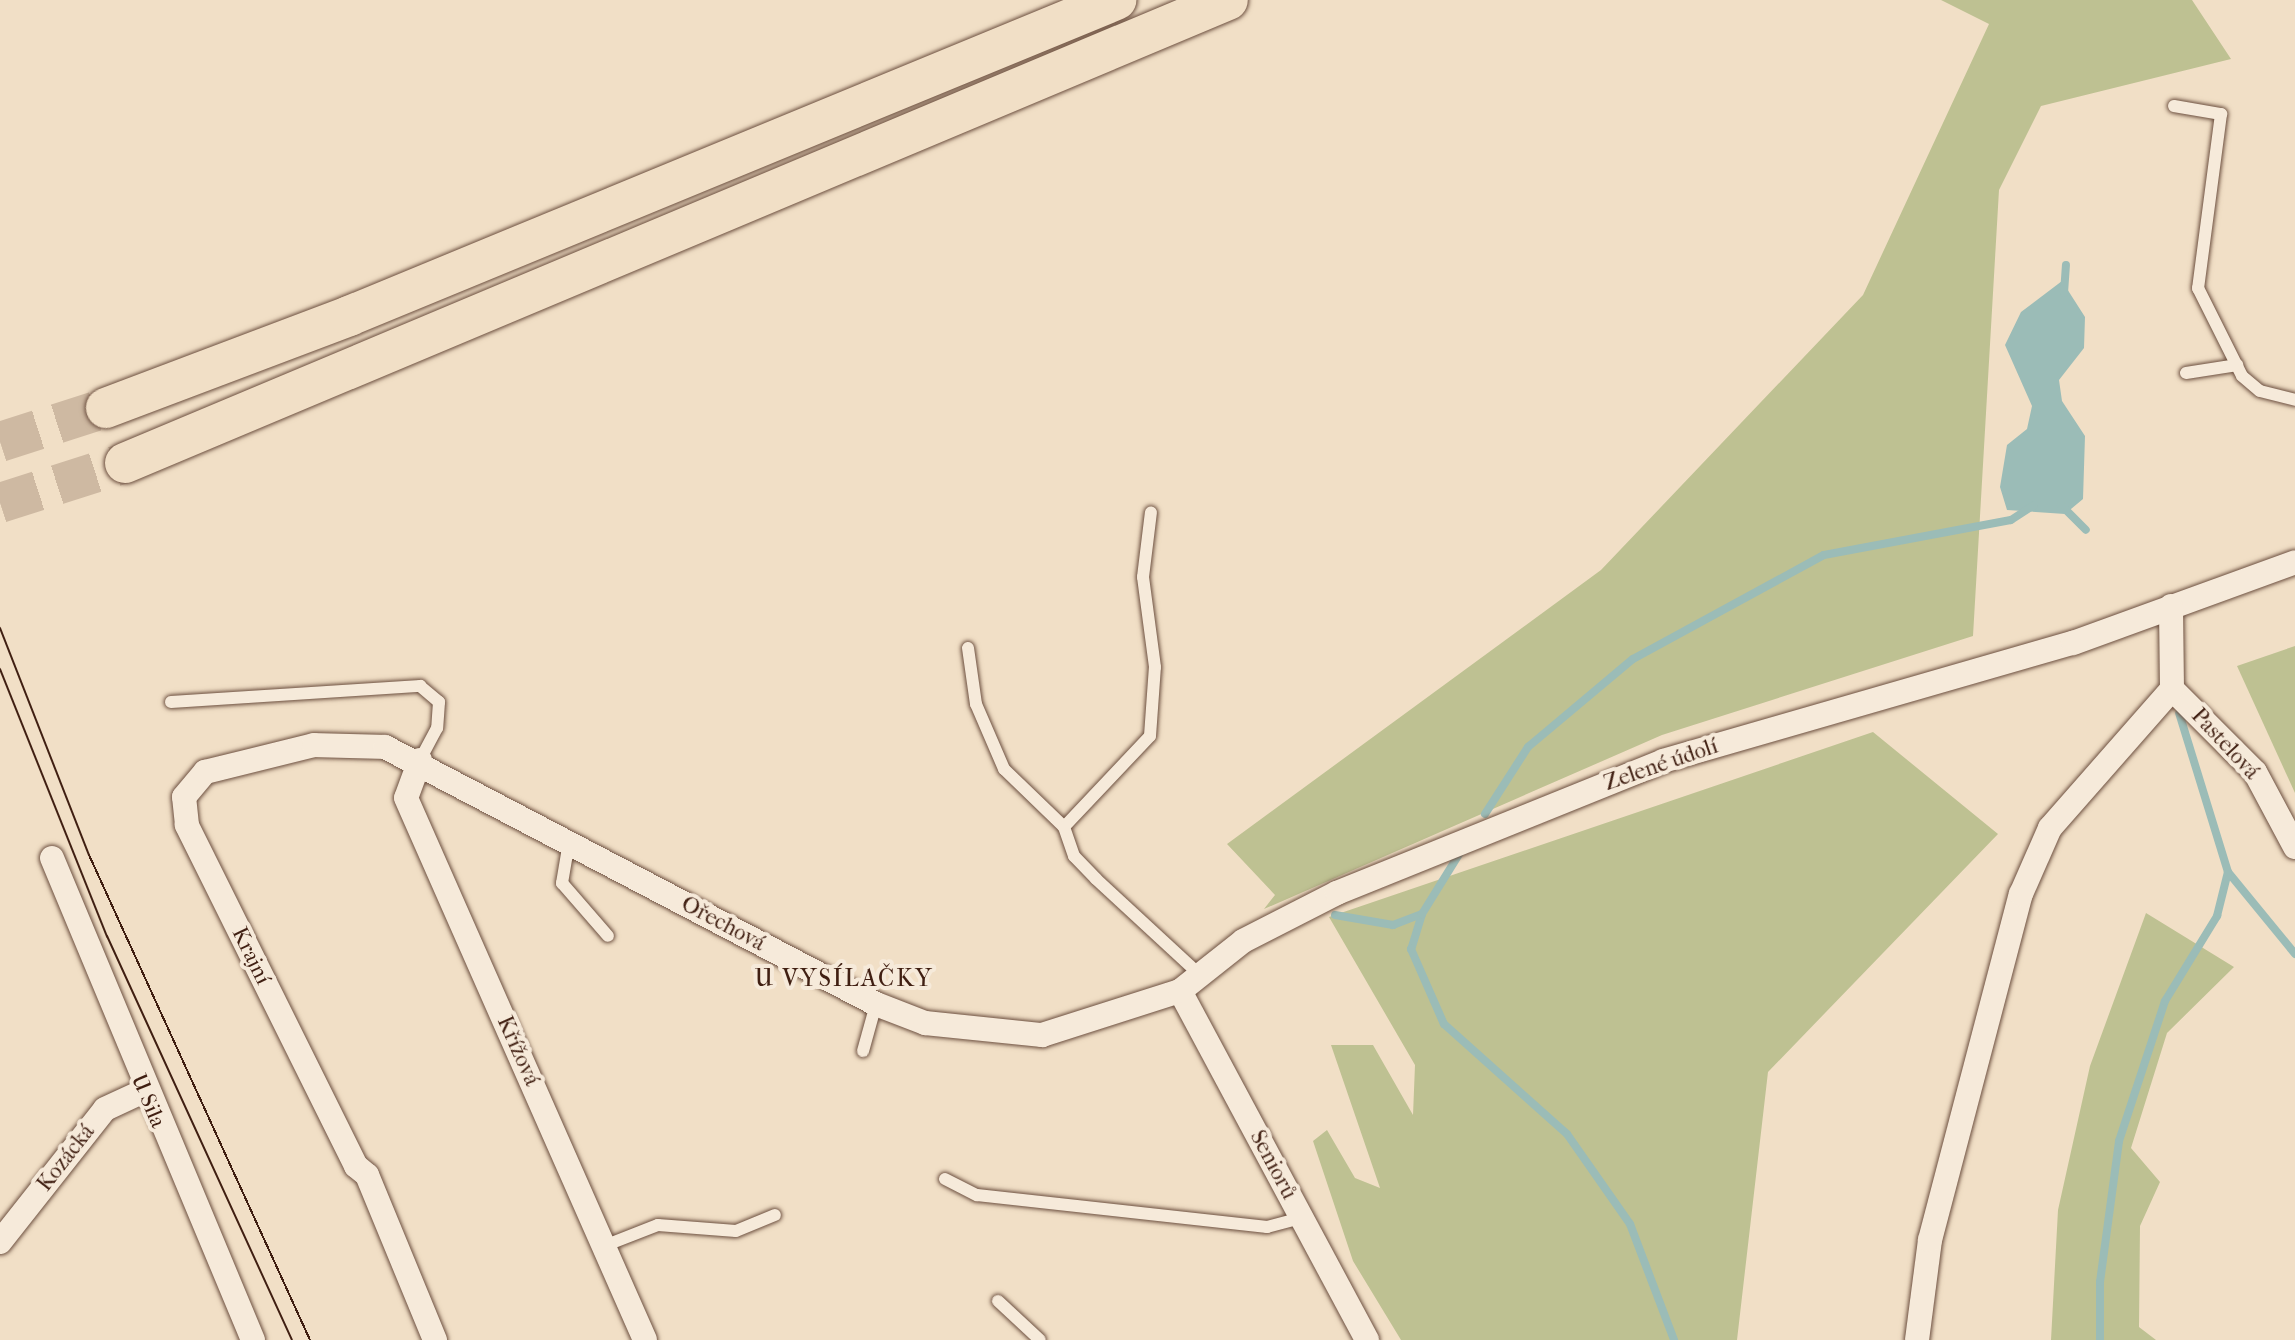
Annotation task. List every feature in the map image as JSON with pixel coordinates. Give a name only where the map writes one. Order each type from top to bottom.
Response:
[{"type":"highway","points":[[106,408],[349,316],[1116,0]]},
{"type":"highway","points":[[125,463],[755,193],[1228,0]]},
{"type":"street","name":"Zelené údolí","points":[[1180,991],[1243,941],[1337,893],[1663,761],[2073,643],[2295,562]]},
{"type":"street","points":[[1917,1340],[1930,1240],[2021,894],[2050,828],[2172,689],[2171,606]]},
{"type":"street","name":"Pastelová","points":[[2172,689],[2255,772],[2295,847]]},
{"type":"street","name":"Krajní","points":[[420,760],[385,747],[314,745],[205,772],[183,809],[391,1225],[435,1340]]},
{"type":"street","name":"Ořechová","points":[[420,760],[876,1004],[925,1023],[1016,1037],[1099,1020],[1180,991]]},
{"type":"street","name":"Křížová","points":[[420,760],[406,798],[645,1340]]},
{"type":"street","name":"U Sila","points":[[52,858],[144,1091],[253,1340]]},
{"type":"street","name":"Seniorů","points":[[1180,991],[1367,1340]]},
{"type":"street","name":"Kozácká","points":[[0,1242],[105,1109],[144,1091]]},
{"type":"lane","points":[[2174,106],[2221,114],[2198,288],[2237,365],[2260,391],[2295,400]]},
{"type":"lane","points":[[2186,373],[2237,365]]},
{"type":"lane","points":[[1064,827],[1150,736],[1155,667],[1143,577],[1151,512]]},
{"type":"lane","points":[[968,648],[976,704],[1004,769],[1064,827],[1074,856],[1200,975]]},
{"type":"lane","points":[[171,702],[420,686],[439,702],[437,728],[420,760]]},
{"type":"lane","points":[[569,841],[562,883],[608,936]]},
{"type":"lane","points":[[863,1051],[876,1004]]},
{"type":"lane","points":[[945,1179],[977,1195],[1267,1227],[1301,1218]]},
{"type":"lane","points":[[604,1246],[658,1225],[736,1231],[775,1215]]},
{"type":"lane","points":[[998,1301],[1040,1340]]},
{"type":"green space","points":[[1941,0],[2192,0],[2231,59],[2041,106],[1999,190],[1973,636],[1662,735],[1264,909],[1275,895],[1227,844],[1601,570],[1863,295],[1989,24]]},
{"type":"green space","points":[[2295,646],[2295,793],[2237,666]]},
{"type":"green space","points":[[1873,732],[1998,834],[1768,1072],[1737,1340],[1401,1340],[1353,1261],[1313,1141],[1327,1130],[1355,1178],[1380,1188],[1331,1045],[1373,1045],[1413,1115],[1415,1065],[1329,917]]},
{"type":"green space","points":[[2146,913],[2234,967],[2167,1033],[2131,1148],[2160,1182],[2140,1226],[2139,1327],[2156,1340],[2051,1340],[2058,1210],[2090,1066]]},
{"type":"water","points":[[2062,281],[2085,317],[2084,348],[2059,380],[2062,401],[2085,436],[2083,499],[2065,514],[2007,510],[2000,487],[2007,445],[2027,429],[2032,406],[2005,345],[2021,312]]},
{"type":"waterway","points":[[2064,293],[2066,265]]},
{"type":"waterway","points":[[1485,814],[1528,747],[1633,659],[1824,555],[2011,520],[2034,505]]},
{"type":"waterway","points":[[2061,505],[2086,530]]},
{"type":"waterway","points":[[2100,1340],[2100,1282],[2119,1141],[2165,1001],[2217,916],[2228,872],[2179,713]]},
{"type":"waterway","points":[[1335,915],[1393,925],[1422,914],[1463,848]]},
{"type":"waterway","points":[[2228,872],[2295,954]]},
{"type":"waterway","points":[[1422,914],[1411,949],[1444,1024],[1567,1134],[1630,1224],[1674,1340]]},
{"type":"tunnel","points":[[0,442],[106,408]]},
{"type":"tunnel","points":[[0,503],[125,463]]},
{"type":"tram line","points":[[0,628],[89,855],[310,1340]]},
{"type":"tram line","points":[[0,669],[107,936],[292,1340]]},
{"type":"district","name":"U VYSÍLAČKY","points":[[844,979]]}]
